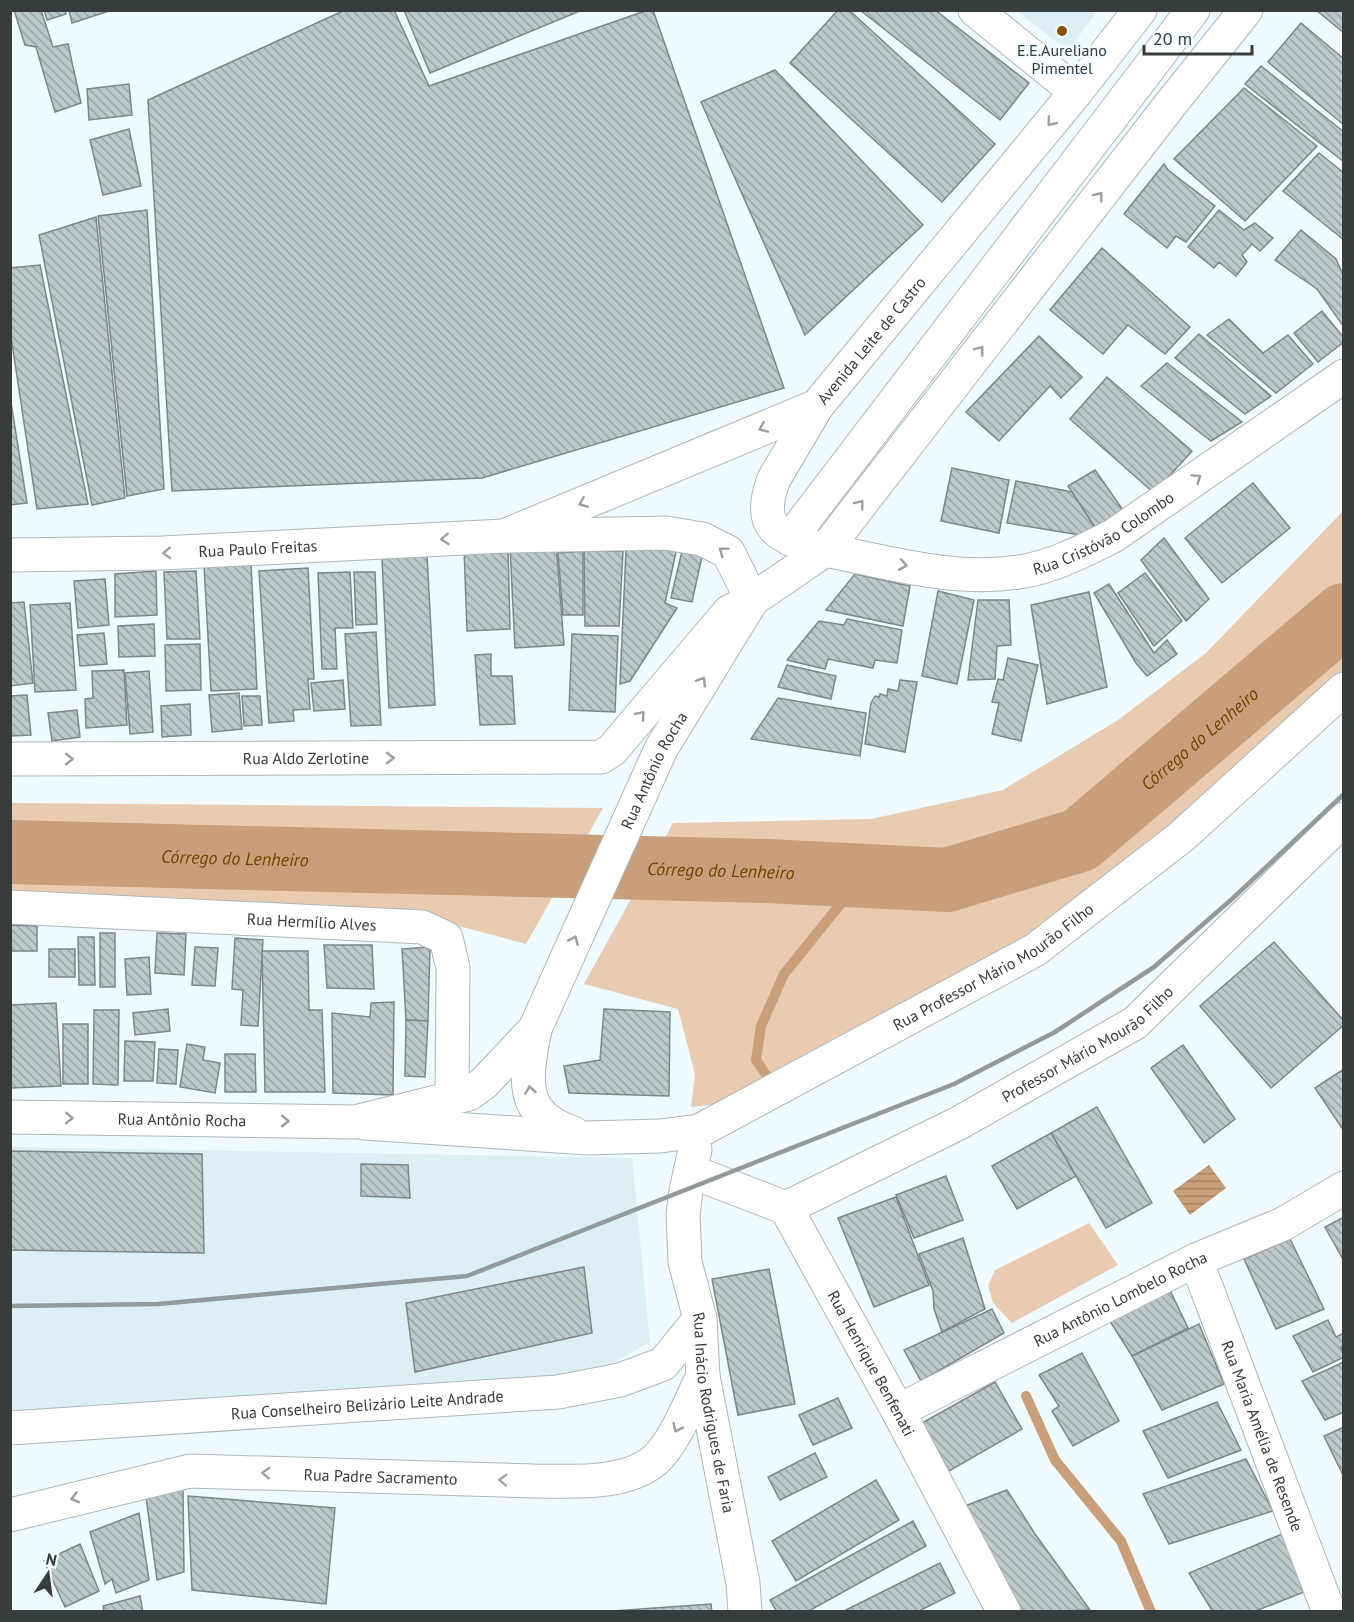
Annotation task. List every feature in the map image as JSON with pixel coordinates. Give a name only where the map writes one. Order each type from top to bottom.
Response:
[{"type":"main road","points":[[975,10],[1076,92]]},
{"type":"main road","name":"Avenida Leite de Castro","points":[[504,536],[817,406],[1076,92],[1140,10]]},
{"type":"main road","points":[[817,406],[774,479],[770,490],[767,516],[769,522],[773,528],[790,539],[1193,10]]},
{"type":"main road","points":[[825,550],[1246,10]]},
{"type":"main road","name":"Rua Cristóvão Colombo","points":[[790,539],[825,550],[961,574],[1019,572],[1062,560],[1113,536],[1344,376]]},
{"type":"main road","name":"Rua Paulo Freitas","points":[[10,555],[162,553],[504,536],[666,533],[702,539],[728,552],[752,600]]},
{"type":"main road","name":"Rua Antônio Rocha","points":[[586,1138],[558,1128],[539,1114],[531,1100],[528,1063],[535,1029],[661,749],[752,600],[825,550]]},
{"type":"main road","name":"Rua Aldo Zerlotine","points":[[10,759],[601,757],[612,750],[729,612],[752,600]]},
{"type":"main road","name":"Rua Professor Mário Mourão Filho","points":[[586,1138],[660,1136],[699,1131],[1035,950],[1181,837],[1344,689]]},
{"type":"main road","name":"Professor Mário Mourão Filho","points":[[786,1208],[959,1123],[1135,1023],[1344,819]]},
{"type":"main road","name":"Rua Hermílio Alves","points":[[10,907],[422,927],[446,938],[453,968],[452,1099]]},
{"type":"main road","name":"Rua Antônio Rocha","points":[[355,1122],[469,1094],[484,1083],[535,1029]]},
{"type":"main road","name":"Rua Antônio Rocha","points":[[10,1117],[355,1122],[586,1138]]},
{"type":"main road","name":"Rua Inácio Rodrigues de Faria","points":[[699,1131],[683,1214],[685,1262],[700,1318],[703,1376],[743,1583],[744,1611]]},
{"type":"main road","points":[[690,1171],[786,1208]]},
{"type":"main road","name":"Rua Antônio Lombelo Rocha","points":[[898,1412],[1196,1260],[1283,1224],[1344,1188]]},
{"type":"main road","name":"Rua Henrique Benfenati","points":[[786,1208],[1004,1611]]},
{"type":"main road","name":"Rua Maria Amélia de Resende","points":[[1196,1260],[1329,1611]]},
{"type":"main road","name":"Rua Conselheiro Belizário Leite Andrade","points":[[10,1428],[558,1392],[620,1380],[663,1364],[700,1318]]},
{"type":"main road","name":"Rua Padre Sacramento","points":[[10,1515],[190,1471],[534,1481],[587,1481],[616,1478],[637,1471],[655,1460],[672,1437],[703,1376]]},
{"type":"shaded area","name":"E.E.Aureliano Pimentel","points":[[1017,11],[1097,11],[1068,51]]},
{"type":"shaded area","points":[[1343,511],[1343,677],[1189,815],[1033,939],[721,1104],[691,1107],[695,1074],[678,1009],[584,984],[673,823],[871,819],[1003,790],[1118,720],[1206,653]]},
{"type":"shaded area","points":[[11,803],[603,808],[526,944],[433,919],[11,909]]},
{"type":"shaded area","points":[[11,1147],[632,1158],[650,1342],[597,1372],[11,1423]]},
{"type":"shaded area","points":[[1209,1165],[1226,1188],[1190,1215],[1173,1191]]},
{"type":"shaded area","points":[[1089,1223],[1118,1265],[1012,1323],[993,1303],[988,1286],[995,1270]]},
{"type":"building","points":[[14,10],[41,10],[53,47],[68,44],[81,103],[55,112],[36,47],[25,45]]},
{"type":"building","points":[[44,10],[65,10],[66,14],[47,20]]},
{"type":"building","points":[[69,10],[112,10],[72,23]]},
{"type":"building","points":[[345,10],[394,10],[429,86],[653,10],[784,388],[482,478],[172,491],[148,100]]},
{"type":"building","points":[[404,10],[580,10],[580,11],[430,73]]},
{"type":"building","points":[[838,10],[849,10],[995,144],[942,202],[790,63]]},
{"type":"building","points":[[860,10],[935,10],[1029,83],[1000,120]]},
{"type":"building","points":[[1316,10],[1344,10],[1344,33]]},
{"type":"building","points":[[1301,23],[1344,59],[1344,125],[1268,62]]},
{"type":"building","points":[[1261,66],[1344,132],[1344,162],[1245,84]]},
{"type":"building","points":[[775,70],[923,225],[805,335],[701,102]]},
{"type":"building","points":[[129,84],[132,115],[89,120],[87,89]]},
{"type":"building","points":[[1244,88],[1317,146],[1245,221],[1174,159]]},
{"type":"building","points":[[129,129],[141,186],[103,195],[90,140]]},
{"type":"building","points":[[1319,153],[1344,173],[1344,240],[1283,191]]},
{"type":"building","points":[[1164,164],[1168,170],[1215,206],[1186,242],[1176,236],[1167,248],[1124,214]]},
{"type":"building","points":[[147,210],[164,489],[127,496],[98,216]]},
{"type":"building","points":[[1219,210],[1244,230],[1255,223],[1273,238],[1260,251],[1252,244],[1242,255],[1247,262],[1236,276],[1219,262],[1214,268],[1188,247]]},
{"type":"building","points":[[96,217],[125,498],[92,505],[39,235]]},
{"type":"building","points":[[1301,230],[1336,259],[1344,277],[1344,327],[1317,289],[1275,260]]},
{"type":"building","points":[[1102,248],[1190,327],[1165,354],[1128,325],[1103,354],[1050,310]]},
{"type":"building","points":[[40,265],[88,504],[37,509],[10,330],[10,268]]},
{"type":"building","points":[[1322,311],[1344,338],[1344,342],[1318,362],[1294,333]]},
{"type":"building","points":[[1229,319],[1263,353],[1288,335],[1313,364],[1276,393],[1207,335]]},
{"type":"building","points":[[1199,334],[1271,396],[1245,414],[1175,358]]},
{"type":"building","points":[[1039,336],[1082,377],[1061,398],[1050,386],[999,441],[966,412]]},
{"type":"building","points":[[1167,363],[1242,422],[1211,441],[1141,386]]},
{"type":"building","points":[[1107,377],[1192,451],[1154,493],[1070,419]]},
{"type":"building","points":[[10,396],[27,503],[10,505]]},
{"type":"building","points":[[952,468],[1009,480],[999,533],[941,521]]},
{"type":"building","points":[[1095,470],[1125,513],[1096,529],[1068,486]]},
{"type":"building","points":[[1016,481],[1072,492],[1096,529],[1086,536],[1007,523]]},
{"type":"building","points":[[1253,483],[1290,528],[1222,583],[1185,538]]},
{"type":"building","points":[[1164,538],[1209,599],[1186,621],[1141,560]]},
{"type":"building","points":[[556,543],[564,645],[515,648],[510,546]]},
{"type":"building","points":[[508,547],[510,629],[467,631],[464,548]]},
{"type":"building","points":[[677,547],[665,603],[677,608],[630,681],[620,684],[626,550]]},
{"type":"building","points":[[683,547],[703,552],[692,602],[671,598]]},
{"type":"building","points":[[583,551],[583,615],[563,615],[558,553]]},
{"type":"building","points":[[584,551],[623,551],[619,626],[585,626]]},
{"type":"building","points":[[427,555],[435,705],[389,708],[382,559]]},
{"type":"building","points":[[251,563],[257,689],[211,691],[204,565]]},
{"type":"building","points":[[308,568],[314,679],[308,679],[310,709],[293,710],[294,721],[269,723],[259,571]]},
{"type":"building","points":[[156,571],[157,615],[115,617],[115,574]]},
{"type":"building","points":[[196,571],[200,639],[167,639],[164,572]]},
{"type":"building","points":[[350,572],[353,628],[335,628],[337,669],[322,669],[318,573]]},
{"type":"building","points":[[354,572],[375,572],[377,624],[356,625]]},
{"type":"building","points":[[1145,573],[1182,621],[1154,646],[1118,593]]},
{"type":"building","points":[[855,574],[910,586],[903,626],[826,610]]},
{"type":"building","points":[[105,579],[109,625],[78,628],[74,581]]},
{"type":"building","points":[[1109,584],[1154,653],[1167,640],[1177,654],[1147,676],[1136,663],[1094,593]]},
{"type":"building","points":[[938,591],[974,600],[957,684],[922,676]]},
{"type":"building","points":[[1089,592],[1107,687],[1047,704],[1031,605]]},
{"type":"building","points":[[978,600],[1009,600],[1011,645],[997,646],[995,679],[968,680]]},
{"type":"building","points":[[24,602],[33,683],[10,686],[10,603]]},
{"type":"building","points":[[70,603],[76,690],[35,692],[30,605]]},
{"type":"building","points":[[847,619],[902,630],[897,663],[875,660],[873,668],[828,659],[825,669],[787,660],[819,621],[844,625]]},
{"type":"building","points":[[154,624],[155,656],[119,657],[118,626]]},
{"type":"building","points":[[376,632],[381,725],[351,726],[345,634]]},
{"type":"building","points":[[104,633],[107,664],[80,666],[77,635]]},
{"type":"building","points":[[572,634],[618,636],[615,712],[569,710]]},
{"type":"building","points":[[200,644],[201,690],[166,691],[165,645]]},
{"type":"building","points":[[491,654],[491,676],[512,676],[515,724],[480,725],[475,655]]},
{"type":"building","points":[[1008,658],[1038,665],[1021,741],[992,734],[999,703],[992,702],[998,679],[1003,680]]},
{"type":"building","points":[[787,665],[836,676],[831,699],[778,687]]},
{"type":"building","points":[[124,670],[127,725],[86,728],[85,699],[93,698],[92,671]]},
{"type":"building","points":[[149,671],[153,732],[130,734],[125,673]]},
{"type":"building","points":[[343,680],[345,709],[314,711],[311,683]]},
{"type":"building","points":[[900,680],[917,682],[905,752],[865,744],[871,703],[875,696],[879,697],[880,694],[887,696],[888,689],[898,691]]},
{"type":"building","points":[[239,693],[242,729],[212,732],[209,695]]},
{"type":"building","points":[[27,695],[31,735],[10,736],[10,696]]},
{"type":"building","points":[[242,696],[260,696],[262,725],[244,726]]},
{"type":"building","points":[[778,698],[866,713],[860,756],[751,739]]},
{"type":"building","points":[[190,704],[191,735],[162,737],[161,706]]},
{"type":"building","points":[[77,710],[80,737],[52,741],[48,713]]},
{"type":"building","points":[[10,925],[37,926],[37,951],[11,951]]},
{"type":"building","points":[[100,933],[115,933],[115,987],[100,987]]},
{"type":"building","points":[[157,933],[186,934],[184,975],[155,973]]},
{"type":"building","points":[[78,937],[94,937],[95,985],[79,985]]},
{"type":"building","points":[[235,938],[263,940],[258,1026],[241,1025],[243,990],[232,989]]},
{"type":"building","points":[[1274,942],[1344,1021],[1344,1025],[1271,1088],[1200,1006]]},
{"type":"building","points":[[324,945],[372,945],[374,989],[327,988]]},
{"type":"building","points":[[195,947],[218,948],[215,986],[192,985]]},
{"type":"building","points":[[430,947],[428,1021],[406,1020],[402,949]]},
{"type":"building","points":[[49,949],[75,949],[75,977],[49,977]]},
{"type":"building","points":[[262,951],[308,951],[309,1010],[322,1010],[325,1092],[265,1092]]},
{"type":"building","points":[[149,957],[151,994],[127,995],[125,959]]},
{"type":"building","points":[[394,1002],[393,1095],[333,1093],[332,1013],[370,1017],[371,1003]]},
{"type":"building","points":[[56,1003],[61,1086],[10,1088],[10,1005]]},
{"type":"building","points":[[168,1009],[170,1031],[135,1035],[133,1013]]},
{"type":"building","points":[[604,1009],[670,1012],[669,1096],[569,1093],[564,1066],[600,1060]]},
{"type":"building","points":[[94,1010],[119,1010],[118,1085],[93,1084]]},
{"type":"building","points":[[406,1020],[428,1021],[425,1077],[405,1076]]},
{"type":"building","points":[[63,1024],[88,1024],[88,1084],[63,1084]]},
{"type":"building","points":[[125,1041],[155,1042],[153,1081],[124,1081]]},
{"type":"building","points":[[187,1044],[205,1047],[203,1060],[220,1063],[215,1093],[180,1087]]},
{"type":"building","points":[[1183,1045],[1235,1119],[1204,1143],[1151,1068]]},
{"type":"building","points":[[159,1049],[178,1050],[176,1084],[157,1083]]},
{"type":"building","points":[[225,1054],[255,1054],[256,1092],[225,1092]]},
{"type":"building","points":[[1344,1069],[1344,1131],[1315,1088]]},
{"type":"building","points":[[1097,1107],[1152,1203],[1106,1228],[1051,1133]]},
{"type":"building","points":[[1051,1133],[1076,1176],[1017,1209],[992,1166]]},
{"type":"building","points":[[10,1151],[202,1154],[204,1253],[10,1250]]},
{"type":"building","points":[[361,1164],[408,1165],[410,1198],[361,1196]]},
{"type":"building","points":[[946,1176],[963,1220],[914,1238],[896,1195]]},
{"type":"building","points":[[896,1197],[929,1285],[874,1307],[838,1218]]},
{"type":"building","points":[[1344,1217],[1344,1261],[1325,1227]]},
{"type":"building","points":[[963,1238],[985,1309],[942,1332],[934,1309],[933,1291],[919,1254]]},
{"type":"building","points":[[1290,1239],[1324,1309],[1276,1329],[1244,1259]]},
{"type":"building","points":[[584,1267],[592,1333],[415,1372],[406,1303]]},
{"type":"building","points":[[769,1269],[795,1404],[738,1415],[712,1279]]},
{"type":"building","points":[[1167,1284],[1188,1328],[1132,1356],[1108,1318]]},
{"type":"building","points":[[992,1309],[1004,1333],[921,1381],[904,1350]]},
{"type":"building","points":[[1328,1320],[1336,1337],[1344,1333],[1344,1346],[1341,1347],[1344,1357],[1313,1372],[1293,1336]]},
{"type":"building","points":[[1199,1324],[1224,1384],[1162,1410],[1132,1356]]},
{"type":"building","points":[[1082,1353],[1119,1421],[1073,1446],[1052,1411],[1059,1406],[1039,1375]]},
{"type":"building","points":[[1344,1362],[1344,1412],[1325,1420],[1302,1381]]},
{"type":"building","points":[[995,1382],[1022,1429],[949,1471],[922,1423]]},
{"type":"building","points":[[838,1398],[852,1428],[813,1445],[799,1415]]},
{"type":"building","points":[[1217,1402],[1241,1450],[1168,1478],[1143,1431]]},
{"type":"building","points":[[1344,1427],[1344,1477],[1324,1436]]},
{"type":"building","points":[[815,1453],[827,1477],[780,1500],[768,1477]]},
{"type":"building","points":[[1246,1459],[1273,1511],[1169,1544],[1143,1494]]},
{"type":"building","points":[[876,1480],[899,1520],[796,1581],[772,1541]]},
{"type":"building","points":[[183,1489],[184,1572],[157,1580],[146,1497]]},
{"type":"building","points":[[1007,1490],[1035,1534],[1090,1610],[1021,1612],[965,1506]]},
{"type":"building","points":[[188,1496],[335,1508],[326,1604],[192,1590]]},
{"type":"building","points":[[139,1513],[149,1580],[116,1593],[112,1579],[105,1584],[90,1532]]},
{"type":"building","points":[[913,1521],[926,1546],[807,1612],[777,1612],[770,1600]]},
{"type":"building","points":[[1289,1531],[1322,1585],[1253,1612],[1213,1612],[1189,1573]]},
{"type":"building","points":[[80,1544],[99,1591],[65,1607],[44,1561]]},
{"type":"building","points":[[940,1563],[955,1593],[917,1612],[842,1612]]},
{"type":"building","points":[[140,1596],[143,1612],[104,1612],[103,1606]]},
{"type":"building","points":[[711,1604],[712,1612],[613,1612],[613,1611]]},
{"type":"waterway","name":"Córrego do Lenheiro","points":[[10,852],[767,871],[947,880],[1080,840],[1344,615]]},
{"type":"waterway","points":[[769,1079],[756,1060],[761,1026],[784,974],[864,875]]},
{"type":"waterway","points":[[1026,1396],[1055,1460],[1121,1541],[1151,1612]]},
{"type":"railway","points":[[10,1306],[158,1304],[467,1276],[954,1084],[1055,1032],[1154,967],[1232,899],[1344,794]]},
{"type":"place","name":"E.E.Aureliano Pimentel","points":[[1062,31]]}]
